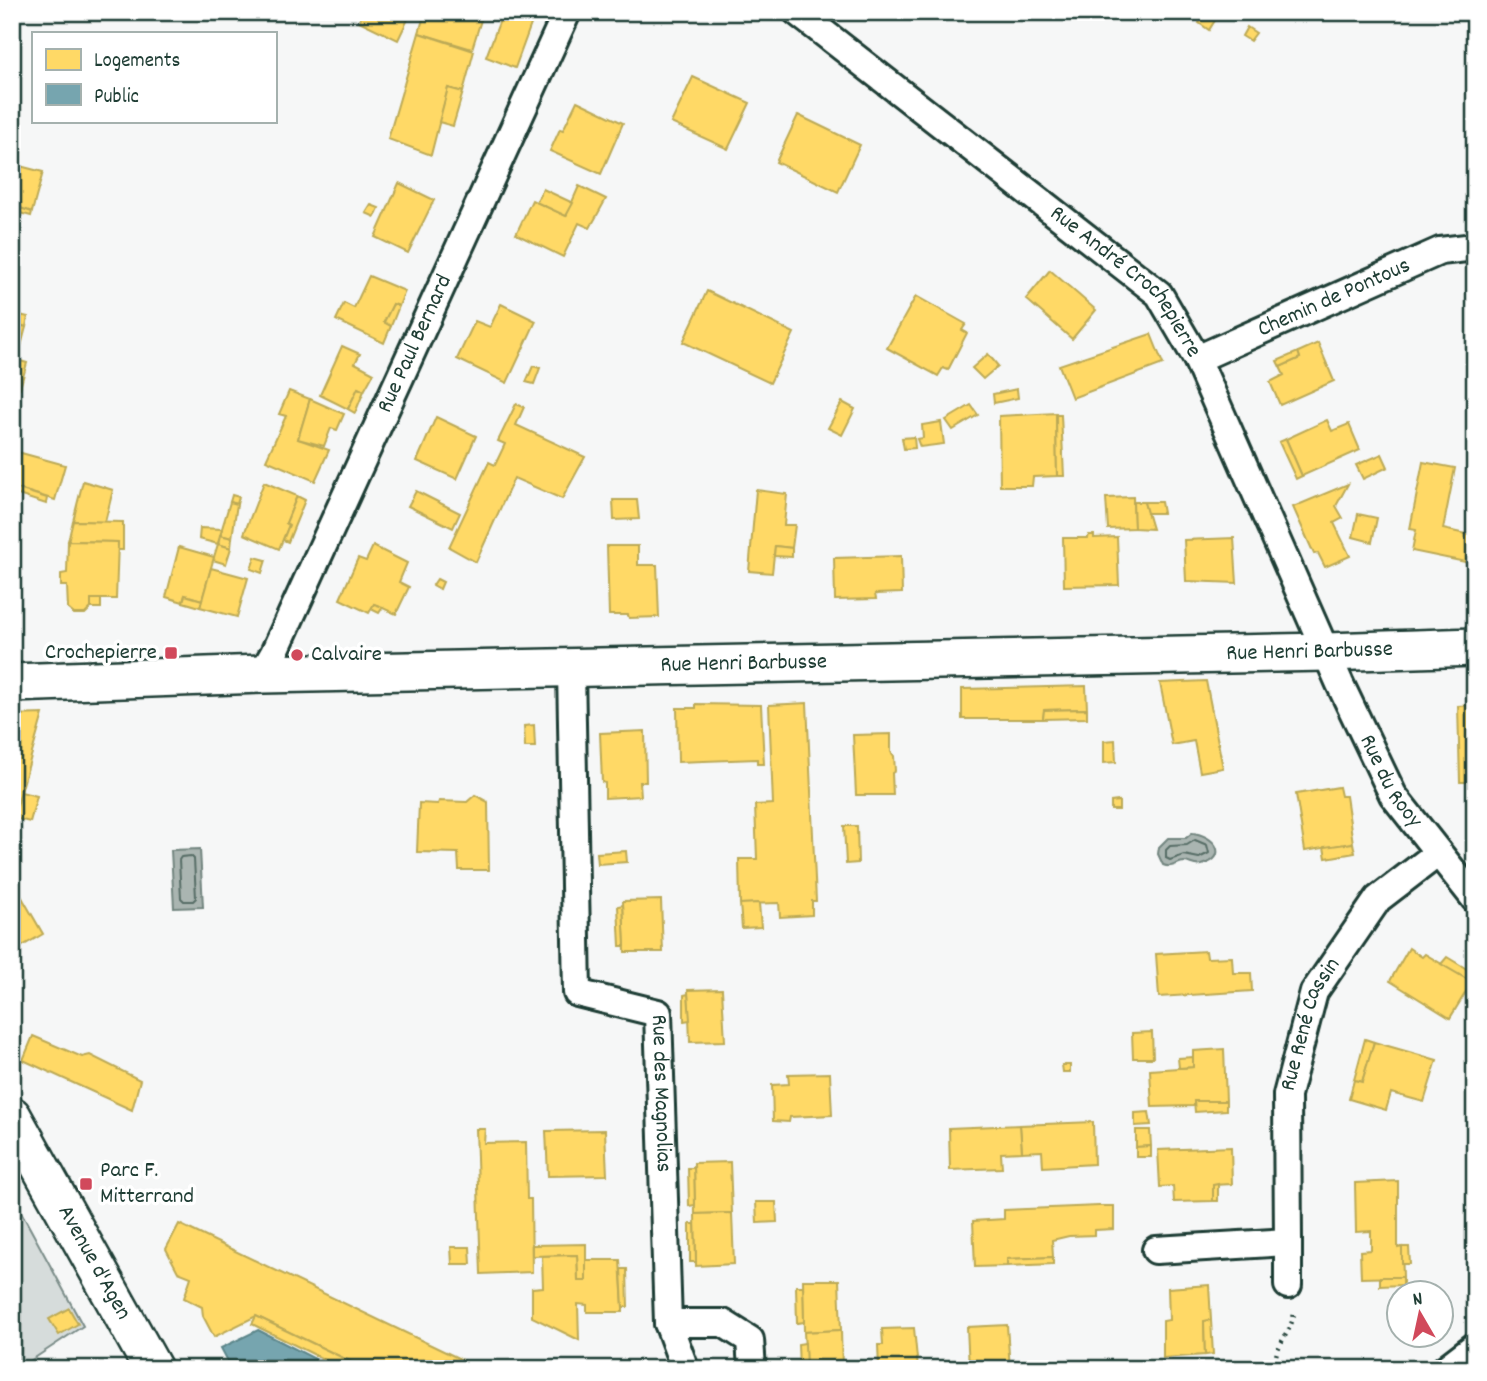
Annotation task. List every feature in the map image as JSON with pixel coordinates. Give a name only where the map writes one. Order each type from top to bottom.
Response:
[{"type":"main road","name":"Rue Henri Barbusse","points":[[12,683],[262,674],[1475,647]]},
{"type":"main road","name":"Avenue d'Agen","points":[[12,1116],[153,1369]]},
{"type":"street","name":"Rue Paul Bernard","points":[[262,674],[280,640],[567,12]]},
{"type":"street","name":"Rue André Crochepierre","points":[[797,12],[1159,294],[1197,359],[1327,652]]},
{"type":"street","name":"Chemin de Pontous","points":[[1197,359],[1440,251],[1475,247]]},
{"type":"street","name":"Rue du Rooy","points":[[1327,652],[1393,795],[1475,899]]},
{"type":"street","name":"Rue des Magnolias","points":[[571,669],[577,993],[658,1013],[668,1323],[685,1369]]},
{"type":"street","name":"Rue René Cassin","points":[[1288,1285],[1287,1095],[1314,992],[1378,899],[1438,853]]},
{"type":"street","points":[[1156,1250],[1288,1242]]},
{"type":"street","points":[[668,1323],[723,1323],[750,1340],[752,1369]]},
{"type":"street","points":[[1445,1369],[1475,1346]]},
{"type":"path","points":[[1275,1369],[1273,1355],[1294,1316],[1288,1285]]},
{"type":"shaded area","points":[[12,1195],[83,1326],[18,1369],[12,1369]]},
{"type":"water","points":[[1192,833],[1212,842],[1216,847],[1216,857],[1200,865],[1182,862],[1163,865],[1158,854],[1159,847],[1168,838],[1186,838]]},
{"type":"water","points":[[200,849],[203,907],[174,908],[171,850]]},
{"type":"building: Logements","points":[[363,12],[411,13],[398,40],[359,21]]},
{"type":"building: Logements","points":[[425,12],[469,12],[468,16],[481,20],[472,49],[419,33]]},
{"type":"building: Logements","points":[[469,12],[483,12],[481,20],[468,16]]},
{"type":"building: Logements","points":[[503,12],[524,12],[534,16],[515,68],[486,57]]},
{"type":"building: Logements","points":[[1094,12],[1113,12],[1108,21]]},
{"type":"building: Logements","points":[[1206,12],[1219,14],[1209,30],[1199,23]]},
{"type":"building: Logements","points":[[1247,27],[1256,33],[1250,41],[1242,36]]},
{"type":"building: Logements","points":[[419,33],[474,51],[463,92],[448,88],[431,155],[388,139]]},
{"type":"building: Logements","points":[[693,77],[750,103],[728,149],[671,123]]},
{"type":"building: Logements","points":[[448,88],[463,92],[453,126],[439,122]]},
{"type":"building: Logements","points":[[577,101],[623,123],[601,174],[550,151]]},
{"type":"building: Logements","points":[[798,115],[860,145],[838,192],[776,162]]},
{"type":"building: Logements","points":[[12,164],[43,172],[32,212],[17,207],[16,212],[12,211]]},
{"type":"building: Logements","points":[[399,183],[434,200],[408,253],[375,237]]},
{"type":"building: Logements","points":[[579,186],[606,199],[590,228],[579,223],[563,257],[516,234],[532,200],[566,216]]},
{"type":"building: Logements","points":[[543,189],[573,203],[566,216],[536,202]]},
{"type":"building: Logements","points":[[371,205],[379,208],[375,217],[366,213]]},
{"type":"building: Logements","points":[[17,207],[32,212],[31,216],[16,212]]},
{"type":"building: Logements","points":[[1050,270],[1096,310],[1072,339],[1026,299]]},
{"type":"building: Logements","points":[[369,276],[405,291],[399,306],[393,304],[384,322],[391,326],[384,343],[336,320],[344,303],[354,308]]},
{"type":"building: Logements","points":[[707,291],[794,333],[770,383],[683,342]]},
{"type":"building: Logements","points":[[916,296],[966,324],[962,330],[967,333],[948,370],[943,368],[938,376],[887,348]]},
{"type":"building: Logements","points":[[393,304],[399,306],[391,326],[384,322]]},
{"type":"building: Logements","points":[[501,304],[536,321],[507,383],[457,359],[475,321],[490,327]]},
{"type":"building: Logements","points":[[12,313],[28,317],[26,327],[12,323]]},
{"type":"building: Logements","points":[[12,323],[26,327],[21,346],[12,343]]},
{"type":"building: Logements","points":[[1151,334],[1163,364],[1072,398],[1059,365]]},
{"type":"building: Logements","points":[[12,343],[21,346],[16,363],[12,362]]},
{"type":"building: Logements","points":[[1318,343],[1334,381],[1280,405],[1270,382],[1284,375],[1280,367],[1300,358],[1298,352]]},
{"type":"building: Logements","points":[[342,346],[360,354],[355,363],[374,373],[364,391],[358,388],[348,409],[320,395]]},
{"type":"building: Logements","points":[[1298,352],[1300,358],[1280,367],[1277,361]]},
{"type":"building: Logements","points":[[988,354],[998,366],[983,379],[972,368]]},
{"type":"building: Logements","points":[[17,360],[27,363],[20,388],[12,385]]},
{"type":"building: Logements","points":[[533,366],[540,368],[534,384],[526,382]]},
{"type":"building: Logements","points":[[358,388],[364,391],[355,413],[348,409]]},
{"type":"building: Logements","points":[[1017,389],[1018,398],[994,403],[993,394]]},
{"type":"building: Logements","points":[[289,391],[310,399],[298,439],[329,450],[315,481],[266,460],[286,416],[279,414]]},
{"type":"building: Logements","points":[[310,399],[344,414],[337,430],[331,428],[324,446],[298,439]]},
{"type":"building: Logements","points":[[842,402],[855,409],[842,435],[828,428]]},
{"type":"building: Logements","points":[[516,404],[524,407],[516,425],[585,457],[562,499],[514,478],[476,562],[449,547],[489,462],[495,465],[505,444],[498,441]]},
{"type":"building: Logements","points":[[971,405],[978,415],[953,430],[946,420]]},
{"type":"building: Logements","points":[[1056,413],[1057,476],[1033,477],[1032,486],[1000,486],[999,416]]},
{"type":"building: Logements","points":[[1056,415],[1061,415],[1064,476],[1057,476]]},
{"type":"building: Logements","points":[[436,417],[476,436],[457,479],[417,461]]},
{"type":"building: Logements","points":[[1327,420],[1332,431],[1349,424],[1360,450],[1302,476],[1286,439]]},
{"type":"building: Logements","points":[[941,422],[944,444],[920,447],[917,439],[923,438],[922,425]]},
{"type":"building: Logements","points":[[914,437],[915,448],[904,449],[902,438]]},
{"type":"building: Logements","points":[[1286,439],[1302,476],[1296,479],[1279,442]]},
{"type":"building: Logements","points":[[14,451],[65,465],[55,500],[12,487]]},
{"type":"building: Logements","points":[[1382,454],[1388,467],[1363,479],[1356,465]]},
{"type":"building: Logements","points":[[1423,462],[1455,468],[1443,529],[1475,536],[1475,564],[1412,551],[1416,530],[1410,529]]},
{"type":"building: Logements","points":[[83,481],[113,490],[105,522],[73,521]]},
{"type":"building: Logements","points":[[264,482],[297,496],[279,549],[244,534]]},
{"type":"building: Logements","points":[[1348,484],[1336,506],[1343,518],[1334,523],[1350,556],[1325,567],[1318,553],[1314,554],[1293,507]]},
{"type":"building: Logements","points":[[12,487],[47,498],[46,504],[12,493]]},
{"type":"building: Logements","points":[[756,490],[787,494],[784,525],[795,525],[792,548],[775,546],[772,573],[749,571]]},
{"type":"building: Logements","points":[[416,491],[460,513],[453,528],[408,506]]},
{"type":"building: Logements","points":[[232,495],[239,497],[237,504],[230,502]]},
{"type":"building: Logements","points":[[297,496],[305,500],[288,542],[283,540],[289,525],[286,523]]},
{"type":"building: Logements","points":[[1133,497],[1134,528],[1108,529],[1106,498]]},
{"type":"building: Logements","points":[[613,500],[637,500],[639,519],[614,520]]},
{"type":"building: Logements","points":[[230,502],[237,504],[232,538],[220,535]]},
{"type":"building: Logements","points":[[1133,502],[1144,502],[1152,529],[1134,528]]},
{"type":"building: Logements","points":[[1144,502],[1161,502],[1163,513],[1147,513]]},
{"type":"building: Logements","points":[[1358,514],[1377,518],[1372,542],[1353,537]]},
{"type":"building: Logements","points":[[73,521],[123,522],[123,550],[117,550],[118,542],[68,541]]},
{"type":"building: Logements","points":[[200,528],[222,529],[218,544],[199,539]]},
{"type":"building: Logements","points":[[220,535],[232,538],[231,548],[218,544]]},
{"type":"building: Logements","points":[[1089,535],[1094,535],[1094,538],[1117,537],[1119,585],[1064,586],[1063,538],[1088,538]]},
{"type":"building: Logements","points":[[1234,538],[1237,583],[1186,581],[1184,540]]},
{"type":"building: Logements","points":[[68,541],[118,542],[116,599],[91,599],[91,608],[85,614],[74,614],[68,609],[67,586],[61,586],[61,574],[67,573]]},
{"type":"building: Logements","points":[[218,544],[231,548],[226,564],[213,560]]},
{"type":"building: Logements","points":[[373,546],[407,563],[399,582],[409,587],[396,614],[374,604],[369,613],[340,599],[358,558],[366,561]]},
{"type":"building: Logements","points":[[607,546],[638,546],[638,565],[657,565],[659,617],[629,618],[628,615],[609,615]]},
{"type":"building: Logements","points":[[775,546],[792,548],[792,557],[774,556]]},
{"type":"building: Logements","points":[[179,547],[214,557],[202,600],[185,595],[183,602],[166,597]]},
{"type":"building: Logements","points":[[901,556],[902,593],[875,594],[876,599],[835,600],[834,558]]},
{"type":"building: Logements","points":[[255,557],[266,560],[262,573],[251,569]]},
{"type":"building: Logements","points":[[211,568],[248,578],[237,617],[200,607]]},
{"type":"building: Logements","points":[[437,579],[443,582],[440,589],[433,585]]},
{"type":"building: Logements","points":[[185,595],[202,600],[200,607],[183,602]]},
{"type":"building: Logements","points":[[91,599],[101,599],[101,608],[91,608]]},
{"type":"building: Logements","points":[[374,604],[383,607],[379,613],[371,609]]},
{"type":"building: Logements","points":[[1206,681],[1223,768],[1200,772],[1194,741],[1172,745],[1160,683]]},
{"type":"building: Logements","points":[[1086,686],[1087,709],[1044,710],[1043,719],[962,719],[962,689]]},
{"type":"building: Logements","points":[[807,703],[816,901],[812,901],[812,915],[780,917],[779,903],[740,904],[739,859],[757,859],[755,805],[773,804],[769,705]]},
{"type":"building: Logements","points":[[696,704],[761,705],[764,764],[757,764],[757,759],[678,762],[677,708],[696,708]]},
{"type":"building: Logements","points":[[1475,705],[1475,782],[1460,782],[1458,706]]},
{"type":"building: Logements","points":[[1087,709],[1087,718],[1043,719],[1044,710]]},
{"type":"building: Logements","points":[[43,714],[21,792],[12,826],[12,715]]},
{"type":"building: Logements","points":[[534,725],[535,747],[525,747],[524,726]]},
{"type":"building: Logements","points":[[645,731],[646,782],[640,782],[641,796],[605,798],[600,733]]},
{"type":"building: Logements","points":[[891,734],[895,771],[892,773],[893,795],[856,795],[853,735]]},
{"type":"building: Logements","points":[[1115,740],[1116,762],[1104,763],[1104,741]]},
{"type":"building: Logements","points":[[1339,787],[1341,796],[1346,796],[1353,843],[1305,851],[1296,794]]},
{"type":"building: Logements","points":[[21,792],[37,796],[30,822],[14,818]]},
{"type":"building: Logements","points":[[475,795],[488,802],[489,870],[459,870],[458,853],[417,852],[419,803],[467,802]]},
{"type":"building: Logements","points":[[1119,801],[1119,810],[1111,810],[1111,802]]},
{"type":"building: Logements","points":[[844,826],[857,826],[858,863],[846,864]]},
{"type":"building: Logements","points":[[1353,843],[1355,853],[1326,858],[1324,847]]},
{"type":"building: Logements","points":[[626,851],[627,862],[598,864],[597,853]]},
{"type":"building: Logements","points":[[12,880],[43,934],[12,952]]},
{"type":"building: Logements","points":[[661,900],[663,952],[625,952],[623,901]]},
{"type":"building: Logements","points":[[759,903],[761,927],[742,928],[740,904]]},
{"type":"building: Logements","points":[[623,905],[625,946],[620,946],[618,906]]},
{"type":"building: Logements","points":[[1409,948],[1422,957],[1425,954],[1472,982],[1450,1018],[1390,981]]},
{"type":"building: Logements","points":[[1206,951],[1207,958],[1232,957],[1233,973],[1251,973],[1252,991],[1159,997],[1156,954]]},
{"type":"building: Logements","points":[[1447,957],[1475,974],[1472,982],[1441,964]]},
{"type":"building: Logements","points":[[722,989],[725,1041],[690,1042],[688,990]]},
{"type":"building: Logements","points":[[688,994],[690,1020],[684,1021],[684,995]]},
{"type":"building: Logements","points":[[1152,1032],[1153,1058],[1133,1058],[1132,1033]]},
{"type":"building: Logements","points":[[33,1036],[82,1057],[90,1055],[140,1080],[132,1110],[23,1060]]},
{"type":"building: Logements","points":[[1365,1039],[1374,1042],[1362,1082],[1354,1080]]},
{"type":"building: Logements","points":[[1374,1042],[1437,1060],[1424,1102],[1391,1093],[1386,1110],[1349,1099],[1354,1080],[1362,1082]]},
{"type":"building: Logements","points":[[1224,1049],[1226,1101],[1194,1101],[1194,1106],[1152,1107],[1150,1070],[1193,1067],[1193,1051]]},
{"type":"building: Logements","points":[[1193,1057],[1193,1067],[1179,1068],[1178,1058]]},
{"type":"building: Logements","points":[[1062,1065],[1070,1065],[1070,1072],[1063,1072]]},
{"type":"building: Logements","points":[[830,1073],[832,1115],[790,1117],[789,1122],[773,1121],[772,1085],[789,1084],[788,1074]]},
{"type":"building: Logements","points":[[1194,1101],[1226,1101],[1226,1110],[1195,1112]]},
{"type":"building: Logements","points":[[1149,1112],[1151,1125],[1135,1126],[1135,1113]]},
{"type":"building: Logements","points":[[1093,1122],[1094,1164],[1043,1167],[1042,1151],[1022,1152],[1020,1125]]},
{"type":"building: Logements","points":[[1020,1125],[1022,1152],[1001,1153],[1002,1168],[950,1170],[949,1128]]},
{"type":"building: Logements","points":[[476,1129],[485,1129],[484,1143],[526,1142],[527,1199],[531,1199],[532,1272],[481,1274]]},
{"type":"building: Logements","points":[[605,1130],[607,1175],[548,1176],[546,1131]]},
{"type":"building: Logements","points":[[1136,1130],[1150,1130],[1151,1146],[1136,1147]]},
{"type":"building: Logements","points":[[1151,1146],[1151,1157],[1136,1157],[1136,1147]]},
{"type":"building: Logements","points":[[1231,1147],[1232,1184],[1213,1185],[1213,1201],[1174,1202],[1173,1186],[1160,1187],[1158,1150]]},
{"type":"building: Logements","points":[[730,1162],[732,1213],[695,1214],[694,1163]]},
{"type":"building: Logements","points":[[688,1168],[694,1168],[695,1205],[689,1206]]},
{"type":"building: Logements","points":[[1398,1181],[1398,1248],[1402,1247],[1403,1277],[1361,1278],[1360,1251],[1371,1250],[1371,1231],[1356,1232],[1355,1183]]},
{"type":"building: Logements","points":[[1218,1184],[1218,1201],[1213,1201],[1213,1185]]},
{"type":"building: Logements","points":[[756,1202],[776,1202],[777,1222],[757,1223]]},
{"type":"building: Logements","points":[[1114,1206],[1114,1229],[1095,1230],[1095,1235],[1052,1240],[1053,1257],[1007,1259],[1007,1266],[975,1267],[973,1221],[1004,1219],[1004,1210]]},
{"type":"building: Logements","points":[[732,1213],[734,1264],[696,1266],[695,1214]]},
{"type":"building: Logements","points":[[179,1224],[481,1369],[366,1369],[256,1316],[214,1337],[203,1316],[202,1307],[184,1298],[191,1277],[178,1272],[166,1249]]},
{"type":"building: Logements","points":[[690,1224],[695,1224],[696,1262],[690,1262]]},
{"type":"building: Logements","points":[[586,1244],[586,1281],[578,1281],[577,1255],[532,1256],[532,1245]]},
{"type":"building: Logements","points":[[451,1247],[470,1247],[471,1264],[452,1264]]},
{"type":"building: Logements","points":[[1402,1247],[1409,1247],[1410,1264],[1402,1264]]},
{"type":"building: Logements","points":[[577,1255],[578,1281],[586,1281],[586,1260],[620,1260],[623,1307],[623,1312],[587,1312],[587,1305],[578,1304],[579,1340],[532,1317],[532,1288],[543,1287],[542,1256]]},
{"type":"building: Logements","points":[[1053,1257],[1053,1264],[1007,1266],[1007,1259]]},
{"type":"building: Logements","points":[[621,1269],[627,1269],[628,1307],[623,1307]]},
{"type":"building: Logements","points":[[1380,1277],[1403,1277],[1403,1280],[1386,1280],[1386,1286],[1380,1286]]},
{"type":"building: Logements","points":[[803,1280],[839,1280],[841,1330],[804,1332]]},
{"type":"building: Logements","points":[[1209,1285],[1211,1320],[1204,1321],[1205,1355],[1163,1358],[1163,1321],[1169,1320],[1168,1288]]},
{"type":"building: Logements","points":[[796,1286],[803,1286],[804,1322],[797,1323]]},
{"type":"building: Logements","points":[[69,1308],[78,1324],[59,1335],[49,1319]]},
{"type":"building: Logements","points":[[256,1316],[366,1369],[344,1369],[319,1357],[252,1324]]},
{"type":"building: Logements","points":[[1211,1320],[1213,1354],[1205,1355],[1204,1321]]},
{"type":"building: Logements","points":[[1007,1325],[1010,1369],[969,1369],[967,1327]]},
{"type":"building: Logements","points":[[914,1328],[918,1369],[879,1369],[878,1345],[883,1345],[882,1329]]},
{"type":"building: Logements","points":[[841,1330],[842,1369],[806,1369],[804,1332]]},
{"type":"building: Logements","points":[[805,1343],[806,1369],[799,1369],[798,1344]]},
{"type":"building: Public","points":[[258,1330],[321,1362],[320,1369],[231,1367],[221,1348]]},
{"type":"place","name":"Crochepierre","points":[[171,653]]},
{"type":"place","name":"Calvaire","points":[[297,655]]},
{"type":"place","name":"Parc F. Mitterrand","points":[[86,1184]]}]
